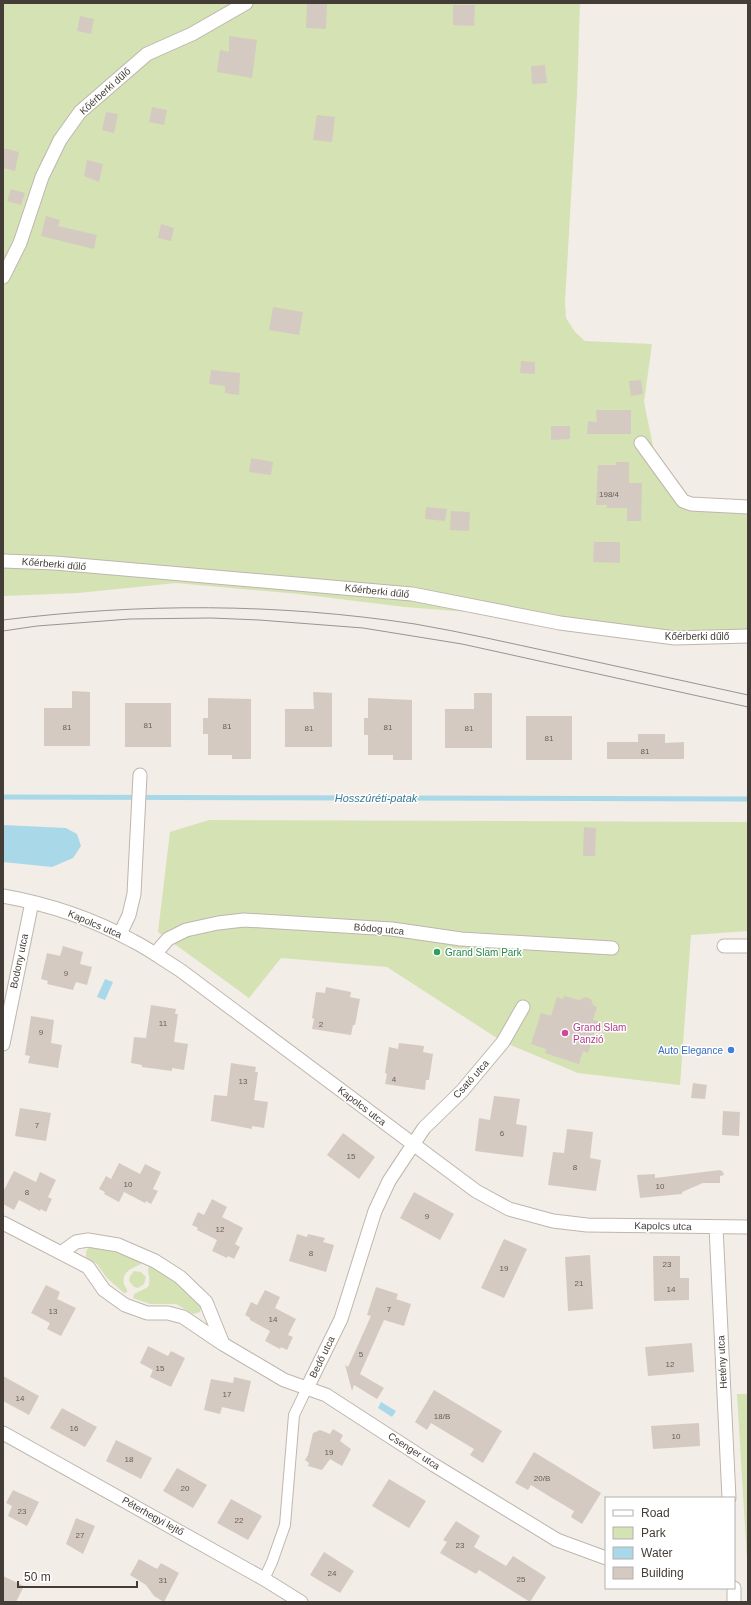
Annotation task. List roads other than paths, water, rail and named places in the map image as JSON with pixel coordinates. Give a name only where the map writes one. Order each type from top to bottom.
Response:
[{"type":"street","name":"Kőérberki dűlő","points":[[3,277],[20,243],[42,177],[60,140],[80,112],[147,54],[192,34],[246,3]]},
{"type":"street","points":[[641,443],[684,501],[691,504],[748,507]]},
{"type":"street","name":"Kőérberki dűlő","points":[[3,561],[55,563],[412,594],[560,623],[675,638],[748,636]]},
{"type":"street","points":[[120,934],[129,915],[134,894],[140,780]]},
{"type":"street","name":"Kapolcs utca","points":[[3,896],[32,902],[66,912],[120,934],[155,954],[180,970],[476,1191],[509,1209],[546,1219],[587,1225],[748,1227]]},
{"type":"street","name":"Bodony utca","points":[[3,1044],[32,902]]},
{"type":"street","name":"Bódog utca","points":[[155,954],[168,939],[186,930],[218,923],[244,920],[392,929],[461,939],[612,948]]},
{"type":"street","points":[[724,946],[748,946]]},
{"type":"street","name":"Csató utca","points":[[412,1144],[424,1128],[462,1090],[503,1042],[523,1007]]},
{"type":"street","name":"Bedő utca","points":[[264,1579],[283,1533],[294,1415],[341,1319],[375,1212],[389,1181],[412,1144]]},
{"type":"street","name":"Csenger utca","points":[[3,1223],[88,1267],[104,1290],[120,1302],[147,1313],[168,1313],[183,1317],[223,1344],[284,1380],[326,1395],[434,1465],[557,1540],[605,1558]]},
{"type":"street","name":"Hetény utca","points":[[716,1227],[729,1497]]},
{"type":"street","points":[[61,1253],[76,1242],[88,1240],[118,1245],[155,1261],[180,1277],[206,1302],[223,1344]]},
{"type":"street","name":"Péterhegyi lejtő","points":[[3,1433],[264,1579],[301,1602]]},
{"type":"street","points":[[734,1589],[734,1602]]},
{"type":"water","points":[[3,825],[66,828],[77,834],[81,846],[73,858],[52,867],[3,862]]},
{"type":"water","points":[[105,979],[113,982],[105,1000],[97,997]]},
{"type":"water","points":[[381,1402],[396,1411],[392,1417],[378,1408]]},
{"type":"waterway","name":"Hosszúréti-patak","points":[[3,797],[748,799]]},
{"type":"tram line","points":[[3,620],[54,614],[157,608],[260,609],[363,617],[415,624],[468,634],[748,695]]},
{"type":"tram line","points":[[3,631],[37,626],[130,619],[211,618],[363,628],[462,644],[748,707]]},
{"type":"place","name":"Grand Slam Park","points":[[437,952]]},
{"type":"place","name":"Grand Slam Panzió","points":[[565,1033]]},
{"type":"place","name":"Auto Elegance","points":[[731,1050]]}]
